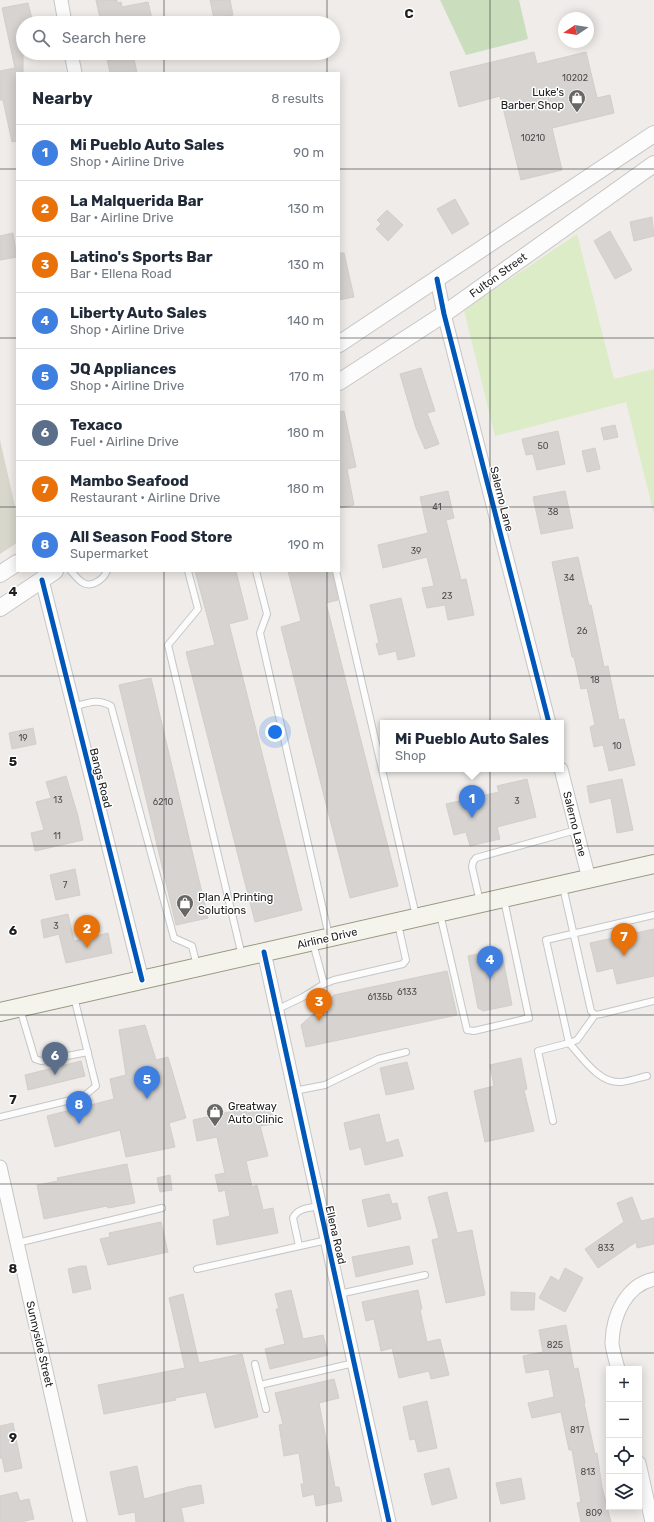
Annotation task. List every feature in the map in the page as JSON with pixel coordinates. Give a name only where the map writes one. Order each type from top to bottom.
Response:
[{"type":"main road","name":"Airline Drive","points":[[0,1012],[654,864]]},
{"type":"street","points":[[61,0],[64,16]]},
{"type":"street","points":[[72,60],[75,72]]},
{"type":"street","points":[[340,343],[654,134]]},
{"type":"street","name":"Fulton Street","points":[[340,381],[444,314],[654,164]]},
{"type":"street","name":"Salerno Lane","points":[[437,279],[444,314],[548,720]]},
{"type":"street","points":[[0,574],[16,564]]},
{"type":"street","points":[[0,608],[49,575]]},
{"type":"street","name":"Bangs Road","points":[[49,575],[73,707],[142,980]]},
{"type":"street","name":"Salerno Lane","points":[[562,772],[589,879]]},
{"type":"street","name":"Ellena Road","points":[[264,952],[389,1522]]},
{"type":"street","name":"Sunnyside Street","points":[[0,1167],[80,1522]]},
{"type":"street","points":[[617,1366],[612,1343],[615,1319],[626,1296],[646,1281],[654,1279]]},
{"type":"street","points":[[641,1474],[652,1522]]},
{"type":"lane","points":[[72,572],[85,584],[91,584],[105,576],[107,572]]},
{"type":"lane","points":[[188,572],[198,609],[168,645],[243,957]]},
{"type":"lane","points":[[256,572],[267,614],[260,633],[321,939],[324,984]]},
{"type":"lane","points":[[336,572],[380,759]]},
{"type":"lane","points":[[73,707],[103,701],[111,706],[174,938],[192,946],[198,967]]},
{"type":"lane","points":[[383,772],[417,918]]},
{"type":"lane","points":[[480,904],[472,867],[476,858],[576,830]]},
{"type":"lane","points":[[562,885],[591,1010],[594,1014]]},
{"type":"lane","points":[[440,912],[467,1030],[474,1031],[529,1018],[503,898]]},
{"type":"lane","points":[[647,1076],[622,1082],[610,1080],[598,1074],[569,1043],[546,940],[654,915]]},
{"type":"lane","points":[[276,1010],[334,980],[403,964],[406,960],[397,922]]},
{"type":"lane","points":[[0,1117],[83,1097],[96,1086],[73,995]]},
{"type":"lane","points":[[594,1014],[601,1014],[654,1001]]},
{"type":"lane","points":[[19,1008],[35,1059],[41,1062],[88,1052]]},
{"type":"lane","points":[[553,1121],[538,1051],[576,1040],[594,1014]]},
{"type":"lane","points":[[294,1091],[325,1085],[378,1059],[406,1052]]},
{"type":"lane","points":[[299,1246],[293,1218],[295,1214],[300,1211],[319,1206]]},
{"type":"lane","points":[[17,1243],[162,1208]]},
{"type":"lane","points":[[197,1269],[327,1240]]},
{"type":"lane","points":[[339,1294],[425,1275]]},
{"type":"lane","points":[[260,1385],[354,1363]]},
{"type":"lane","points":[[255,1364],[266,1409]]},
{"type":"shaded area","points":[[0,440],[16,511],[16,544],[0,554]]},
{"type":"green space","points":[[440,0],[519,0],[528,39],[466,55]]},
{"type":"green space","points":[[577,234],[614,379],[654,369],[654,514],[626,402],[495,436],[464,310]]},
{"type":"building","points":[[96,0],[117,0],[117,3],[121,2],[122,7],[148,2],[151,16],[99,16]]},
{"type":"building","points":[[210,0],[230,0],[233,15],[213,16]]},
{"type":"building","points":[[28,3],[31,16],[16,16],[16,60],[23,60],[23,72],[16,72],[16,141],[12,142],[3,100],[0,100],[0,71],[15,68],[2,8]]},
{"type":"building","points":[[534,52],[537,64],[586,52],[597,98],[610,95],[614,113],[552,128],[562,170],[521,180],[500,96],[459,107],[450,72]]},
{"type":"building","points":[[107,60],[134,60],[137,72],[110,72]]},
{"type":"building","points":[[455,199],[469,224],[452,234],[437,209]]},
{"type":"building","points":[[387,210],[403,225],[388,241],[376,229],[381,224],[377,220]]},
{"type":"building","points":[[652,217],[654,236],[634,241],[630,222]]},
{"type":"building","points":[[610,231],[632,270],[615,279],[594,241]]},
{"type":"building","points":[[13,233],[16,257],[0,260],[0,236]]},
{"type":"building","points":[[340,253],[344,253],[354,297],[340,300]]},
{"type":"building","points":[[421,368],[435,411],[427,413],[439,444],[425,449],[416,428],[400,374]]},
{"type":"building","points":[[344,411],[356,467],[347,469],[354,505],[341,508],[340,504],[340,412]]},
{"type":"building","points":[[615,425],[618,437],[604,440],[601,428]]},
{"type":"building","points":[[558,431],[565,464],[537,470],[533,454],[526,455],[522,439]]},
{"type":"building","points":[[595,448],[600,469],[587,472],[582,451]]},
{"type":"building","points":[[448,491],[454,518],[446,520],[461,580],[466,579],[474,615],[448,620],[445,605],[427,608],[422,588],[434,586],[427,557],[383,568],[378,545],[428,533],[420,497]]},
{"type":"building","points":[[565,491],[573,528],[541,534],[533,497]]},
{"type":"building","points":[[578,557],[589,606],[591,605],[604,667],[608,666],[619,720],[624,719],[635,765],[609,771],[603,745],[594,747],[590,727],[595,725],[587,688],[581,689],[574,657],[572,657],[552,562]]},
{"type":"building","points":[[195,572],[236,572],[248,619],[229,624],[302,910],[255,922],[186,652],[215,645]]},
{"type":"building","points":[[288,572],[332,572],[338,600],[326,603],[398,886],[350,898],[281,627],[301,621]]},
{"type":"building","points":[[401,598],[415,656],[398,660],[396,651],[379,655],[376,644],[379,643],[370,605]]},
{"type":"building","points":[[151,678],[208,918],[176,925],[119,685]]},
{"type":"building","points":[[33,728],[36,744],[12,749],[9,733]]},
{"type":"building","points":[[66,776],[78,816],[83,840],[35,851],[31,833],[44,830],[36,802],[51,798],[46,782]]},
{"type":"building","points":[[527,779],[536,817],[497,827],[500,839],[470,846],[466,832],[454,835],[446,804],[499,792],[497,786]]},
{"type":"building","points":[[622,779],[633,830],[617,833],[611,798],[590,803],[587,786]]},
{"type":"building","points":[[75,869],[80,895],[56,900],[50,875]]},
{"type":"building","points":[[68,914],[74,941],[108,933],[112,953],[66,963],[59,934],[44,938],[41,920]]},
{"type":"building","points":[[654,929],[654,976],[617,984],[613,968],[597,972],[590,943]]},
{"type":"building","points":[[501,949],[512,1005],[483,1011],[478,1008],[468,956]]},
{"type":"building","points":[[447,971],[457,1015],[306,1047],[301,1025],[334,995]]},
{"type":"building","points":[[145,1025],[156,1060],[168,1057],[186,1118],[169,1123],[175,1147],[126,1157],[120,1130],[55,1147],[47,1116],[114,1099],[110,1079],[126,1075],[119,1030]]},
{"type":"building","points":[[521,1058],[527,1089],[524,1090],[534,1131],[485,1142],[474,1091],[494,1086],[490,1065]]},
{"type":"building","points":[[81,1061],[85,1076],[28,1090],[25,1075]]},
{"type":"building","points":[[407,1062],[414,1089],[386,1095],[380,1068]]},
{"type":"building","points":[[270,1103],[274,1124],[260,1126],[268,1156],[246,1161],[252,1187],[257,1185],[263,1210],[273,1208],[278,1233],[217,1245],[213,1220],[230,1216],[225,1190],[219,1192],[215,1175],[225,1173],[217,1137],[197,1141],[193,1120]]},
{"type":"building","points":[[379,1114],[386,1143],[398,1139],[403,1156],[365,1165],[361,1147],[350,1150],[344,1123]]},
{"type":"building","points":[[127,1164],[135,1203],[108,1208],[107,1206],[44,1219],[37,1185],[58,1181],[57,1178]]},
{"type":"building","points":[[170,1175],[172,1190],[160,1192],[157,1178]]},
{"type":"building","points":[[447,1192],[457,1233],[472,1230],[485,1295],[446,1303],[432,1240],[439,1238],[428,1197]]},
{"type":"building","points":[[389,1194],[392,1204],[397,1203],[401,1219],[368,1227],[362,1200]]},
{"type":"building","points":[[632,1197],[641,1221],[654,1218],[654,1244],[637,1248],[636,1242],[598,1268],[585,1249],[624,1222],[617,1203]]},
{"type":"building","points":[[161,1222],[168,1252],[108,1265],[100,1239],[110,1237],[109,1233]]},
{"type":"building","points":[[409,1246],[413,1264],[356,1277],[352,1257]]},
{"type":"building","points":[[86,1266],[91,1289],[73,1293],[68,1269]]},
{"type":"building","points":[[565,1268],[583,1278],[565,1312],[539,1298],[551,1276],[559,1281]]},
{"type":"building","points":[[291,1290],[303,1339],[323,1335],[328,1355],[270,1369],[265,1349],[285,1344],[276,1309],[279,1309],[275,1294]]},
{"type":"building","points":[[418,1290],[422,1309],[420,1310],[427,1342],[440,1339],[449,1375],[431,1379],[429,1371],[399,1378],[392,1348],[381,1351],[374,1319],[366,1321],[362,1302]]},
{"type":"building","points":[[511,1292],[535,1293],[534,1310],[511,1310]]},
{"type":"building","points":[[183,1294],[199,1363],[242,1354],[258,1417],[215,1428],[206,1392],[175,1398],[176,1400],[104,1414],[98,1385],[185,1368],[169,1298]]},
{"type":"building","points":[[566,1325],[574,1369],[578,1368],[595,1454],[597,1453],[606,1510],[608,1510],[611,1522],[581,1522],[577,1503],[581,1502],[572,1450],[569,1450],[561,1412],[532,1418],[528,1403],[554,1397],[549,1369],[526,1373],[523,1356],[543,1352],[539,1330]]},
{"type":"building","points":[[334,1379],[339,1398],[319,1403],[335,1487],[339,1487],[342,1501],[316,1506],[314,1494],[303,1497],[301,1484],[304,1484],[299,1453],[284,1456],[279,1425],[283,1424],[275,1393]]},
{"type":"building","points":[[427,1401],[437,1448],[418,1452],[415,1439],[410,1440],[403,1407]]},
{"type":"building","points":[[13,1423],[22,1468],[5,1472],[2,1458],[0,1458],[0,1426]]},
{"type":"building","points":[[137,1466],[144,1499],[201,1485],[204,1503],[181,1508],[184,1522],[136,1522],[135,1512],[119,1515],[110,1472]]},
{"type":"building","points":[[449,1468],[457,1498],[432,1505],[424,1474]]},
{"type":"building","points":[[521,1478],[525,1499],[501,1504],[496,1483]]},
{"type":"building","points":[[17,1492],[20,1501],[29,1499],[34,1519],[21,1522],[0,1522],[0,1496]]},
{"type":"cycle path","points":[[437,279],[444,314],[548,720]]},
{"type":"cycle path","points":[[42,580],[142,980]]},
{"type":"cycle path","points":[[264,952],[389,1522]]},
{"type":"place","name":"Luke's Barber Shop","points":[[577,113]]},
{"type":"place","name":"Mi Pueblo Auto Sales","points":[[472,818]]},
{"type":"place","name":"Plan A Printing Solutions","points":[[185,918]]},
{"type":"place","name":"La Malquerida Bar","points":[[87,948]]},
{"type":"place","name":"Mambo Seafood","points":[[624,956]]},
{"type":"place","name":"Liberty Auto Sales","points":[[490,979]]},
{"type":"place","name":"Latino's Sports Bar","points":[[319,1021]]},
{"type":"place","name":"Texaco","points":[[55,1075]]},
{"type":"place","name":"JQ Appliances","points":[[147,1099]]},
{"type":"place","name":"All Season Food Store","points":[[79,1124]]},
{"type":"place","name":"Greatway Auto Clinic","points":[[215,1127]]}]
